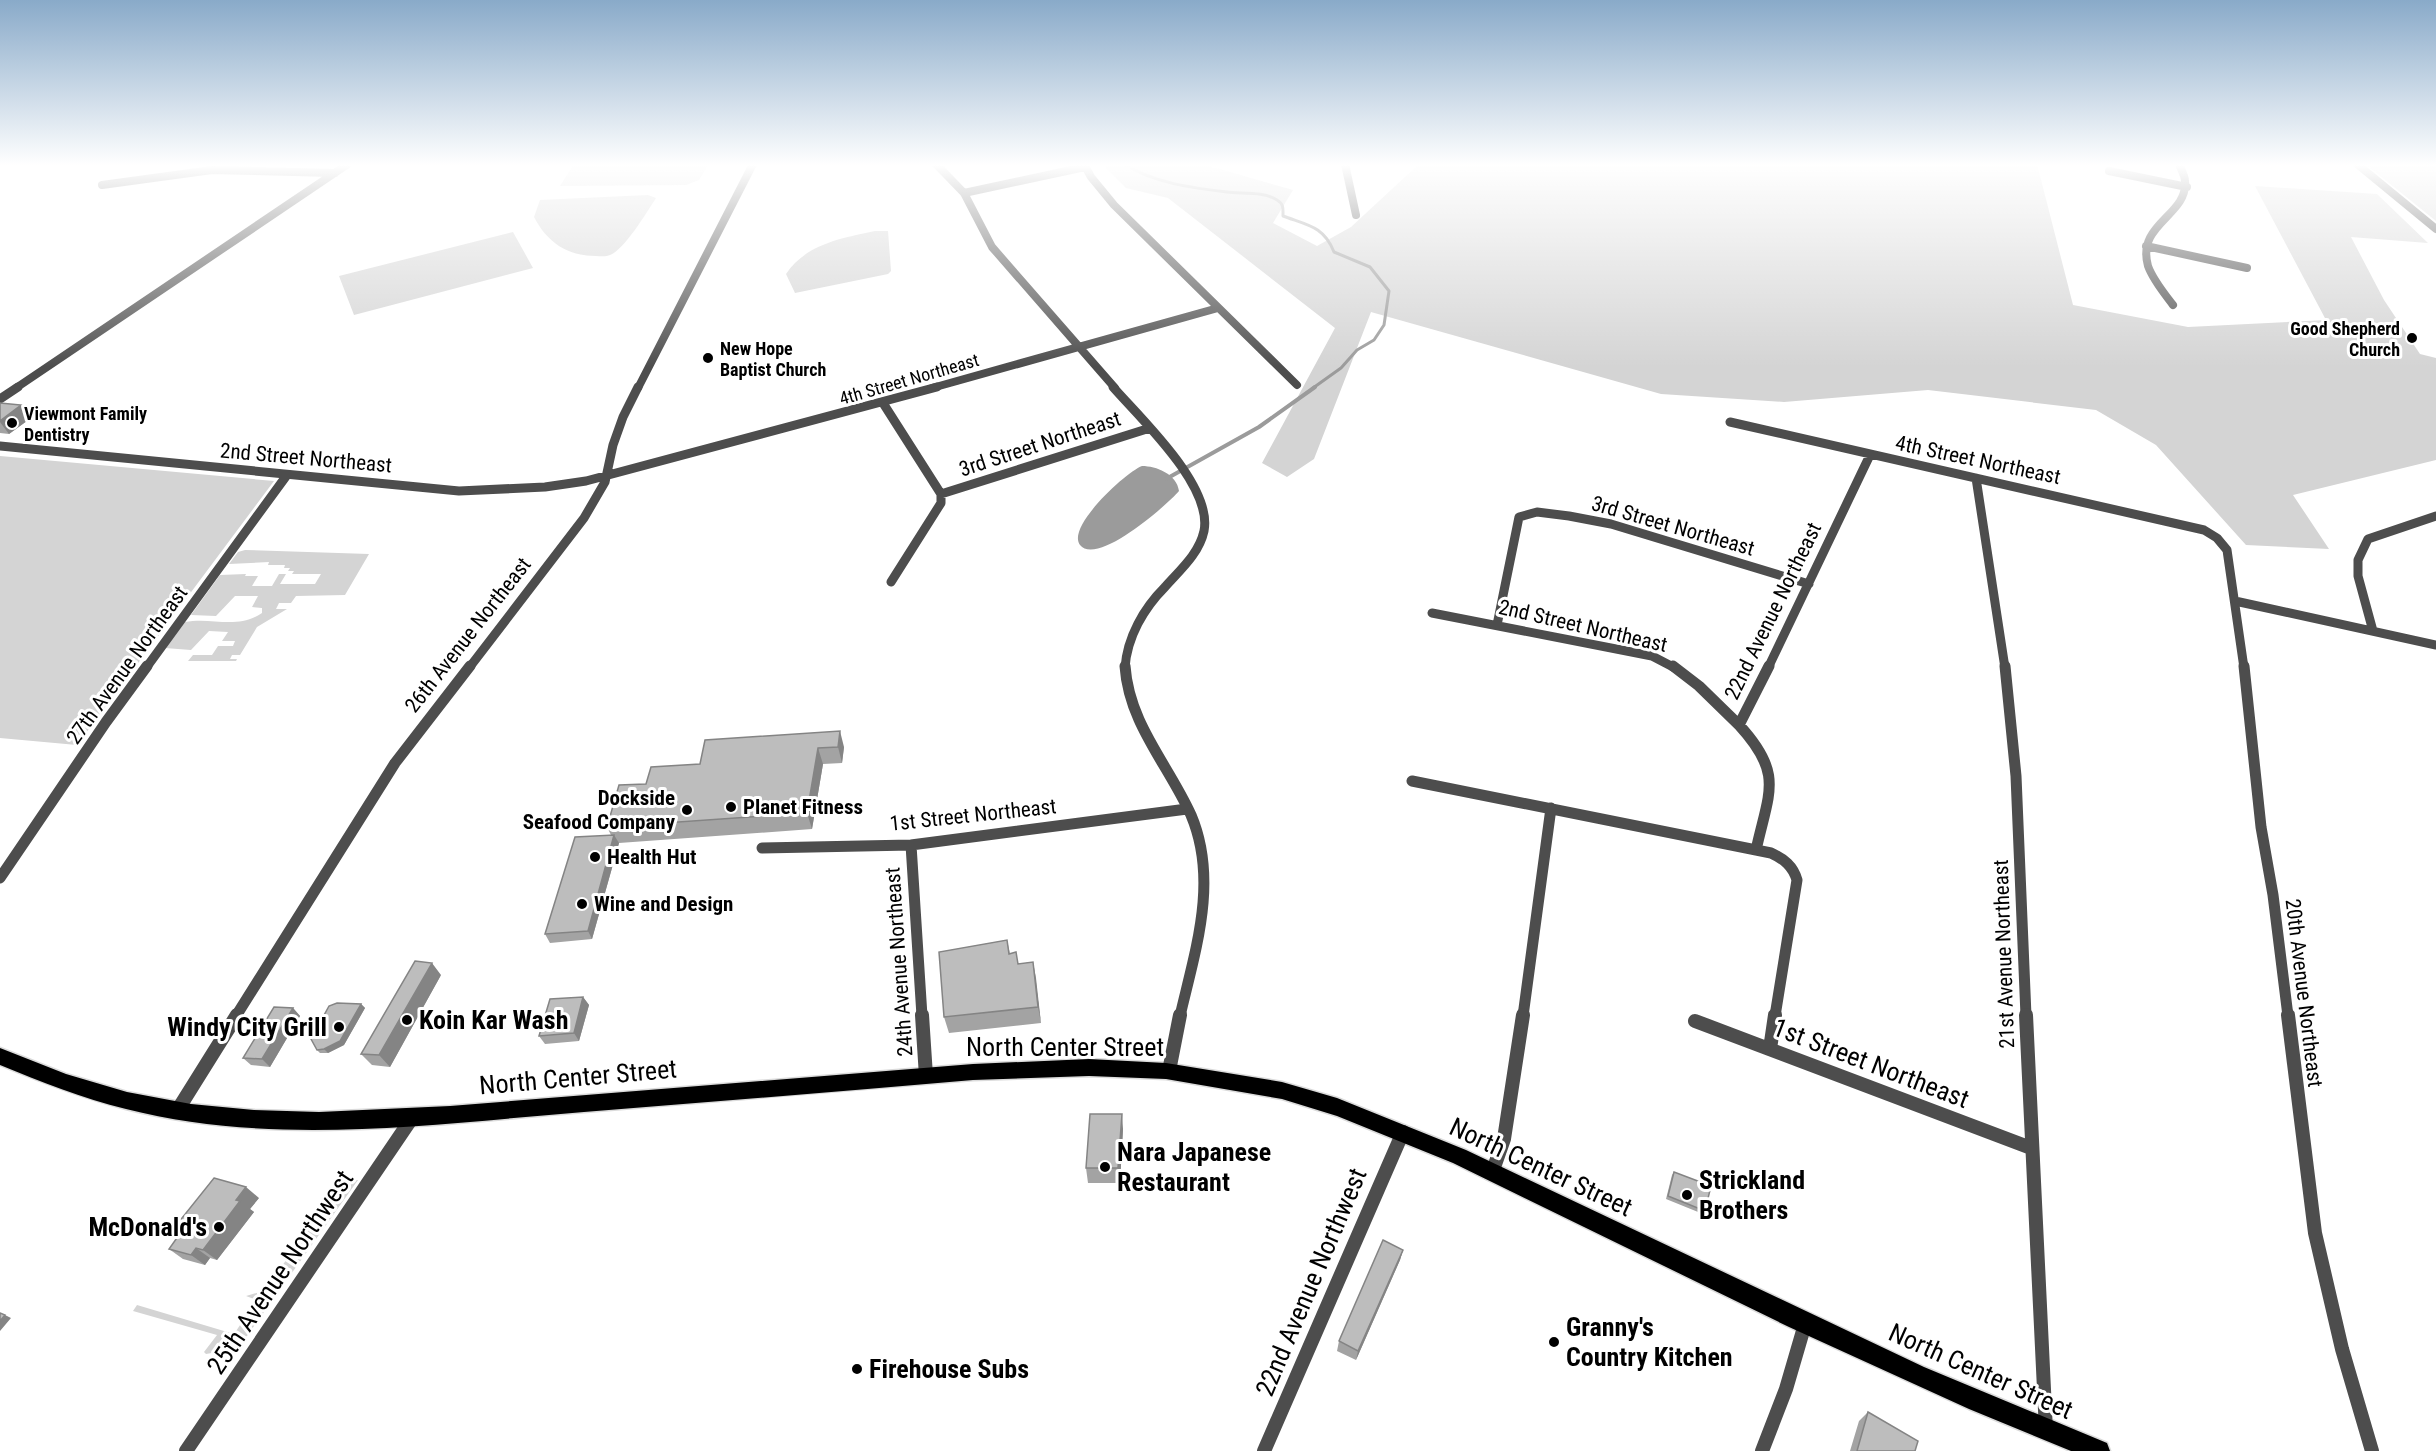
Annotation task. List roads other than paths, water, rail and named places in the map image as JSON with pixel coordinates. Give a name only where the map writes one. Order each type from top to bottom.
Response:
[{"type":"main road","name":"North Center Street","points":[[0,1056],[60,1081],[177,1111],[273,1121],[412,1118],[926,1076],[1085,1068],[1169,1071],[1293,1093],[1403,1132],[1805,1324],[2046,1431],[2099,1451]]},
{"type":"street","points":[[0,399],[248,232]]},
{"type":"street","name":"26th Avenue Northeast","points":[[177,1111],[395,763],[584,518],[602,491],[613,445],[623,417],[718,232]]},
{"type":"street","points":[[984,232],[992,246],[1181,465],[1203,506],[1204,532],[1197,550],[1142,615],[1129,646],[1125,670],[1128,691],[1137,718],[1187,809],[1198,835],[1203,863],[1203,905],[1191,970],[1172,1046],[1169,1071]]},
{"type":"street","points":[[1140,232],[1297,385]]},
{"type":"street","points":[[2152,232],[2146,246],[2148,266],[2173,305]]},
{"type":"street","points":[[2146,246],[2247,268]]},
{"type":"street","name":"4th Street Northeast","points":[[608,473],[883,403],[1218,308]]},
{"type":"street","points":[[883,403],[942,494],[941,503],[891,582]]},
{"type":"street","name":"4th Street Northeast","points":[[1730,422],[2194,526],[2218,538]]},
{"type":"street","name":"3rd Street Northeast","points":[[942,494],[1150,428]]},
{"type":"street","name":"2nd Street Northeast","points":[[0,446],[469,491],[545,487],[586,481],[608,473]]},
{"type":"street","name":"22nd Avenue Northeast","points":[[1756,850],[1771,783],[1770,773],[1761,750],[1739,725],[1870,455]]},
{"type":"street","name":"27th Avenue Northeast","points":[[0,878],[106,722],[287,475]]},
{"type":"street","name":"21st Avenue Northeast","points":[[1976,478],[2004,658],[2016,776],[2031,1148],[2046,1431]]},
{"type":"street","name":"3rd Street Northeast","points":[[1497,625],[1519,517],[1526,512],[1555,513],[1656,536],[1809,584]]},
{"type":"street","points":[[2373,631],[2358,576],[2358,560],[2368,539],[2436,516]]},
{"type":"street","name":"20th Avenue Northeast","points":[[2218,538],[2227,550],[2235,601],[2261,827],[2272,895],[2315,1233],[2342,1349],[2372,1451]]},
{"type":"street","points":[[2235,601],[2436,645]]},
{"type":"street","name":"2nd Street Northeast","points":[[1432,613],[1640,653],[1664,661],[1691,676],[1739,725]]},
{"type":"street","points":[[1412,781],[1771,853],[1784,860],[1789,864],[1797,880],[1770,1049]]},
{"type":"street","points":[[1492,1173],[1504,1139],[1513,1087],[1551,808]]},
{"type":"street","name":"1st Street Northeast","points":[[762,848],[911,845],[1187,809]]},
{"type":"street","name":"24th Avenue Northeast","points":[[911,845],[926,1076]]},
{"type":"street","name":"1st Street Northeast","points":[[1695,1021],[2031,1148]]},
{"type":"street","name":"25th Avenue Northwest","points":[[186,1451],[412,1118]]},
{"type":"street","name":"22nd Avenue Northwest","points":[[1264,1451],[1403,1132]]},
{"type":"street","points":[[1762,1451],[1786,1389],[1805,1324]]},
{"type":"waterway","points":[[1313,388],[1341,368],[1357,350],[1374,340],[1384,325],[1389,291],[1370,267],[1334,252],[1330,243],[1320,232]]},
{"type":"waterway","points":[[1166,479],[1259,427],[1315,387]]},
{"type":"place","name":"Good Shepherd Church","points":[[2412,338]]},
{"type":"place","name":"New Hope Baptist Church","points":[[708,358]]},
{"type":"place","name":"Viewmont Family Dentistry","points":[[12,423]]},
{"type":"place","name":"Planet Fitness","points":[[731,807]]},
{"type":"place","name":"Dockside Seafood Company","points":[[687,810]]},
{"type":"place","name":"Health Hut","points":[[595,857]]},
{"type":"place","name":"Wine and Design","points":[[582,904]]},
{"type":"place","name":"Koin Kar Wash","points":[[407,1020]]},
{"type":"place","name":"Windy City Grill","points":[[339,1027]]},
{"type":"place","name":"Nara Japanese Restaurant","points":[[1105,1167]]},
{"type":"place","name":"Strickland Brothers","points":[[1687,1195]]},
{"type":"place","name":"McDonald's","points":[[219,1227]]},
{"type":"place","name":"Granny's Country Kitchen","points":[[1554,1342]]},
{"type":"place","name":"Firehouse Subs","points":[[857,1369]]}]
